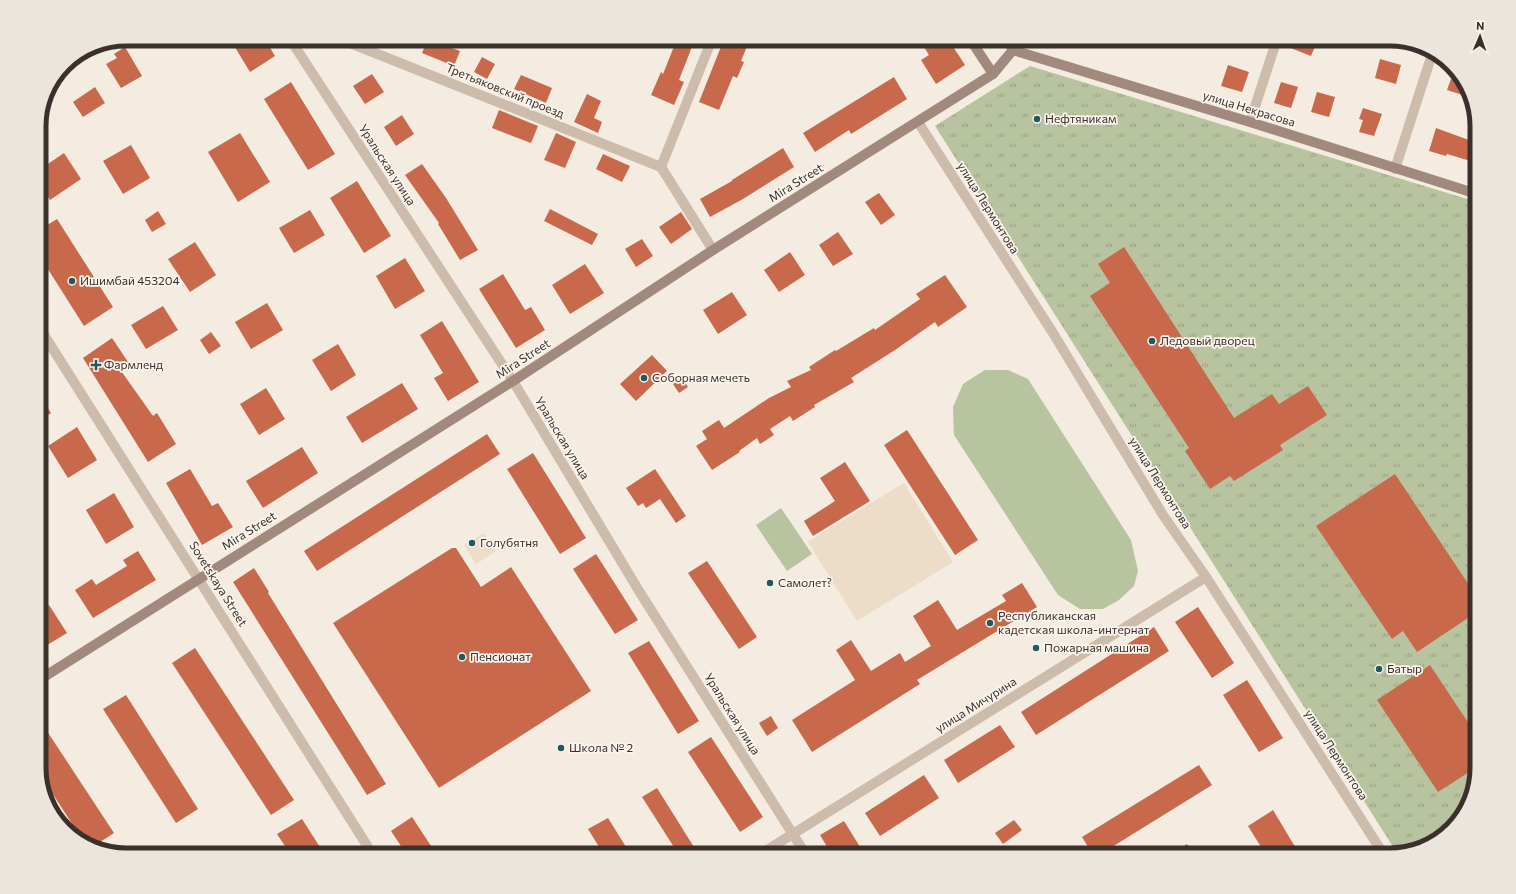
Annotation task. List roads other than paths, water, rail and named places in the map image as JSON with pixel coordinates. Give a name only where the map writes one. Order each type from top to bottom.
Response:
[{"type":"street","name":"Уральская улица","points":[[295,46],[513,381],[639,591],[801,848]]},
{"type":"street","name":"Третьяковский проезд","points":[[358,46],[661,167]]},
{"type":"street","points":[[709,46],[661,167],[713,250]]},
{"type":"street","points":[[975,46],[994,74]]},
{"type":"street","points":[[1011,46],[1013,50]]},
{"type":"street","points":[[1250,122],[1275,46]]},
{"type":"street","name":"Mira Street","points":[[46,676],[513,381],[713,250],[994,74],[1013,50]]},
{"type":"street","name":"улица Некрасова","points":[[1013,50],[1250,122],[1470,192]]},
{"type":"street","points":[[1395,169],[1431,58]]},
{"type":"street","name":"улица Лермонтова","points":[[918,122],[1053,333],[1163,516],[1206,577],[1380,848]]},
{"type":"street","name":"Sovetskaya Street","points":[[46,338],[200,579],[369,848]]},
{"type":"street","name":"улица Мичурина","points":[[770,848],[1206,577]]},
{"type":"place","name":"Нефтяникам","points":[[1037,119]]},
{"type":"place","name":"Ишимбай 453204","points":[[72,281]]},
{"type":"place","name":"Ледовый дворец","points":[[1152,341]]},
{"type":"place","name":"Фармленд","points":[[96,365]]},
{"type":"place","name":"Соборная мечеть","points":[[644,378]]},
{"type":"place","name":"Голубятня","points":[[472,543]]},
{"type":"place","name":"Самолет?","points":[[770,583]]},
{"type":"place","name":"Республиканская кадетская школа-интернат","points":[[990,623]]},
{"type":"place","name":"Пожарная машина","points":[[1036,648]]},
{"type":"place","name":"Пенсионат","points":[[462,657]]},
{"type":"place","name":"Батыр","points":[[1379,669]]},
{"type":"place","name":"Школа № 2","points":[[561,748]]}]
